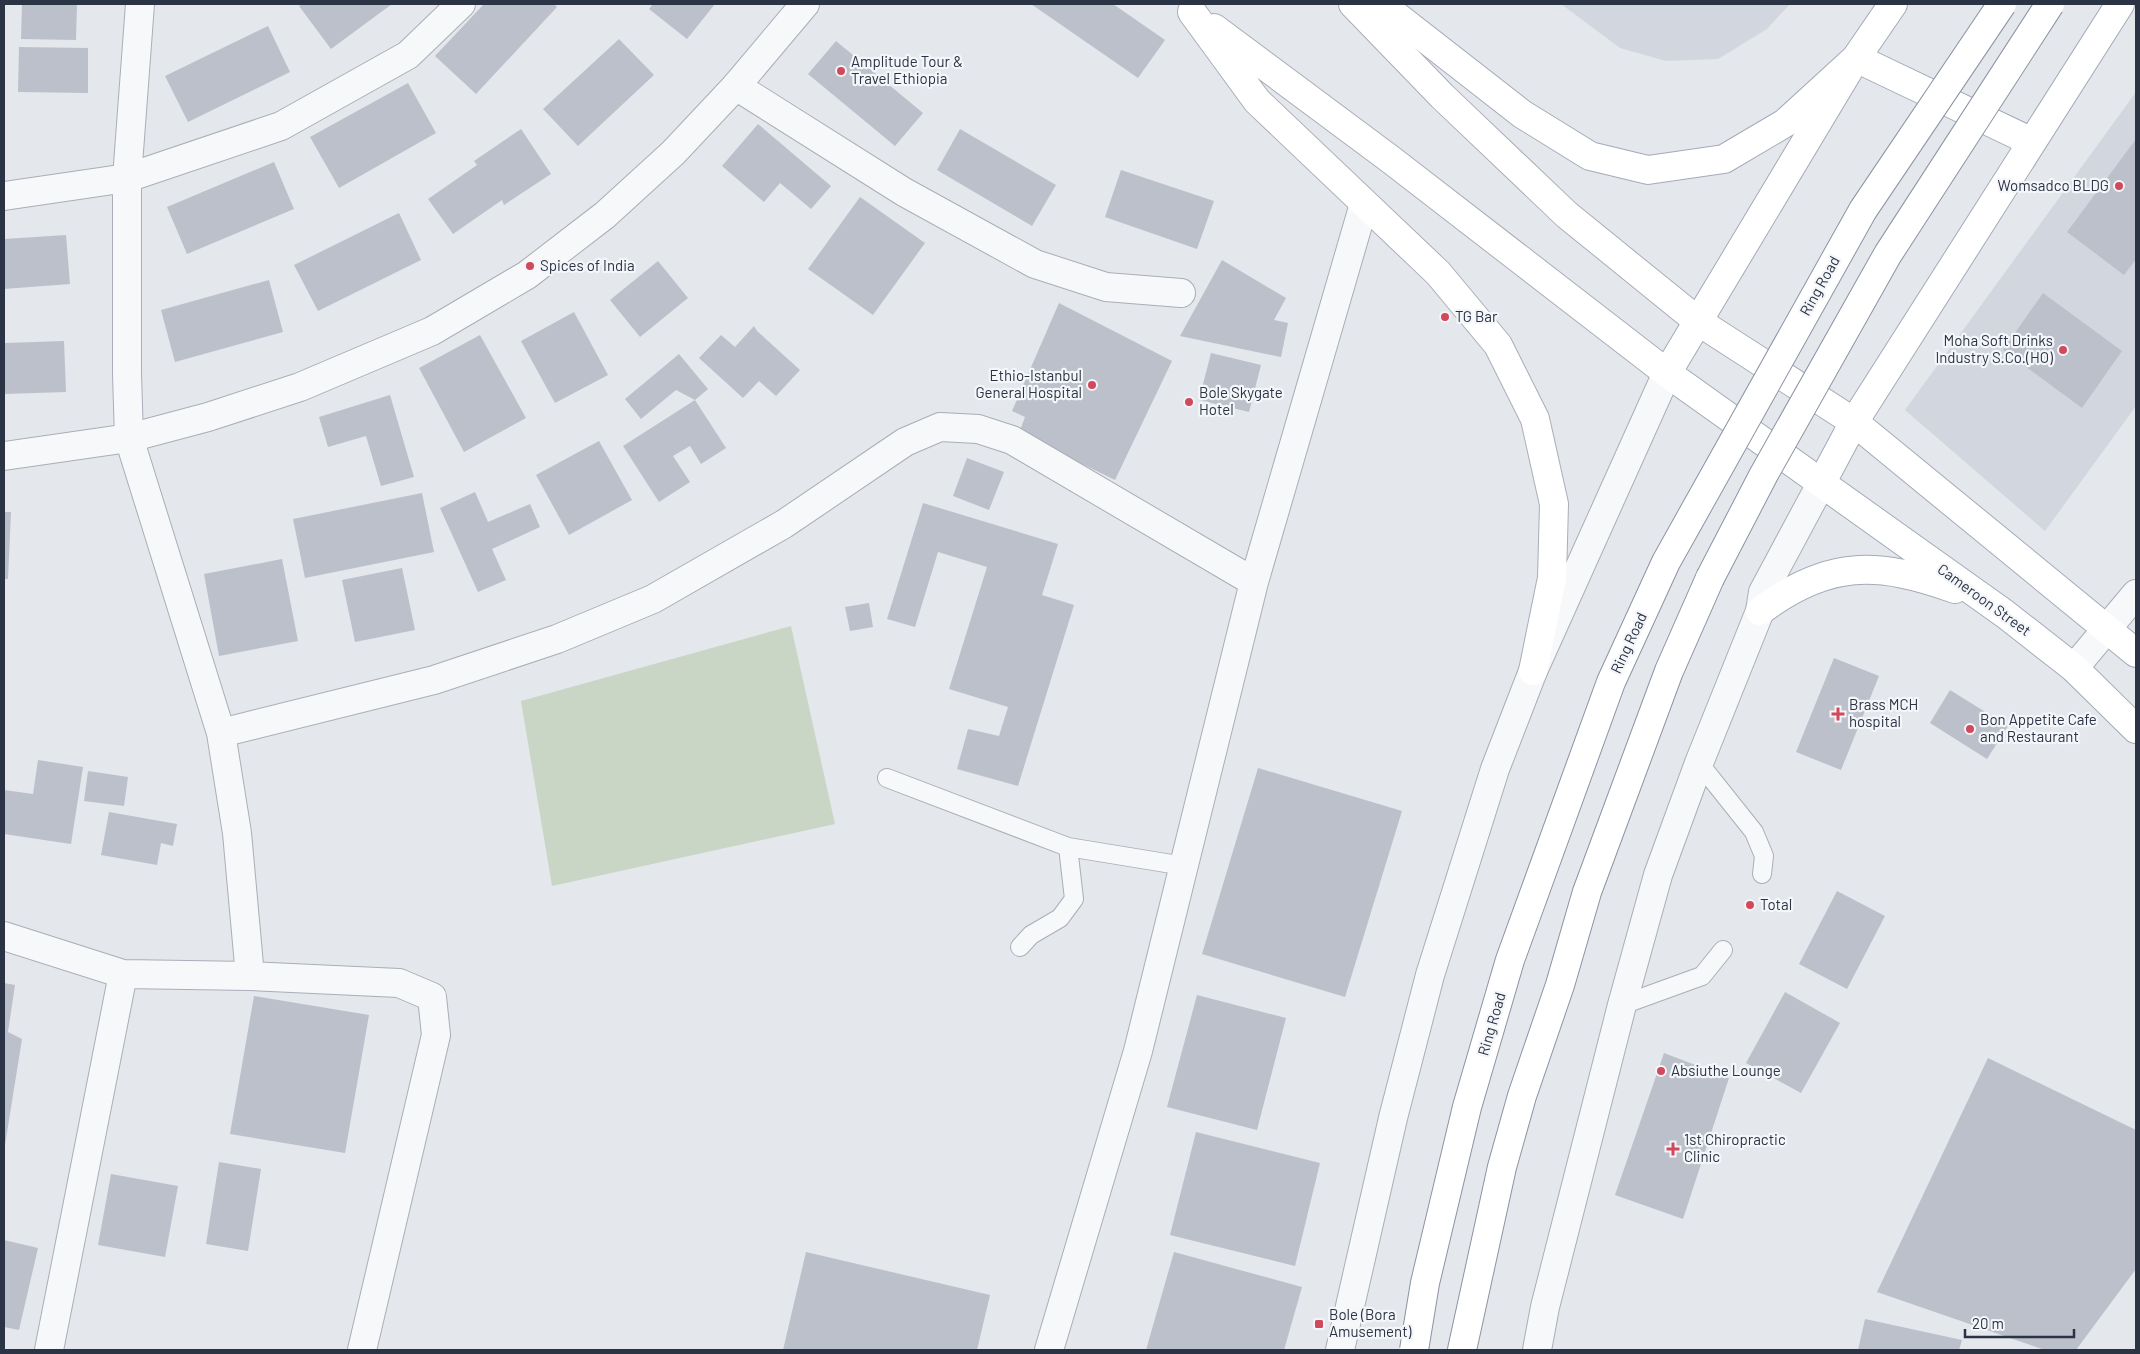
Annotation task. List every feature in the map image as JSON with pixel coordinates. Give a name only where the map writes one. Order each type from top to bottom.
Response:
[{"type":"main road","points":[[1353,4],[1442,96],[1567,215],[1699,322],[1854,422],[2109,628],[2136,653]]},
{"type":"main road","points":[[1381,4],[1522,114],[1590,156],[1648,170],[1724,159],[1785,123],[1856,58]]},
{"type":"main road","points":[[1667,373],[1856,58],[1893,4]]},
{"type":"main road","name":"Ring Road","points":[[1414,1350],[1425,1284],[1467,1107],[1510,960],[1611,682],[1666,562],[1863,210],[2002,4]]},
{"type":"main road","points":[[1462,1350],[1505,1158],[1587,892],[1666,680],[1706,586],[1764,474],[1888,254],[2050,4]]},
{"type":"main road","points":[[1822,482],[1854,422],[2120,4]]},
{"type":"main road","points":[[1186,8],[1256,101],[1438,274],[1498,345],[1535,419],[1554,504],[1552,578],[1533,670]]},
{"type":"main road","name":"Cameroon Street","points":[[1186,8],[1398,165],[1667,373],[2005,614],[2074,668],[2136,729]]},
{"type":"main road","points":[[1856,58],[2032,142]]},
{"type":"main road","points":[[1760,611],[1782,594],[1813,579],[1840,572],[1876,569],[1916,575],[1957,590],[2005,614]]},
{"type":"street","points":[[140,4],[127,178],[126,365],[129,438],[221,733],[237,833],[250,976]]},
{"type":"street","points":[[4,196],[127,178],[281,126],[408,55],[461,4]]},
{"type":"street","points":[[4,456],[129,438],[208,417],[300,387],[432,331],[527,276],[605,215],[673,153],[736,86],[805,4]]},
{"type":"street","points":[[736,86],[904,192],[1035,264],[1106,287],[1181,293]]},
{"type":"street","points":[[1049,1350],[1138,1051],[1254,582],[1364,204]]},
{"type":"street","points":[[1340,1350],[1393,1118],[1430,976],[1495,769],[1533,670],[1667,373]]},
{"type":"street","points":[[221,733],[434,680],[557,639],[653,599],[784,524],[905,442],[940,427],[978,429],[1012,440],[1254,582]]},
{"type":"street","points":[[1537,1350],[1545,1307],[1622,1005],[1658,875],[1699,763],[1760,611],[1763,592],[1822,482]]},
{"type":"street","points":[[2074,668],[2136,594]]},
{"type":"street","points":[[4,936],[124,974],[250,976],[399,983],[432,997],[436,1035],[362,1350]]},
{"type":"street","points":[[49,1350],[124,974]]},
{"type":"lane","points":[[1699,763],[1754,832],[1764,856],[1762,874]]},
{"type":"lane","points":[[887,778],[1068,847],[1184,866]]},
{"type":"lane","points":[[1020,947],[1031,935],[1060,918],[1074,899],[1068,847]]},
{"type":"lane","points":[[1622,1005],[1702,976],[1723,950]]},
{"type":"shaded area","points":[[1561,4],[1790,4],[1767,29],[1718,59],[1666,61],[1620,48]]},
{"type":"shaded area","points":[[2136,92],[2136,406],[2045,531],[1905,410]]},
{"type":"green space","points":[[791,626],[835,824],[552,886],[521,701]]},
{"type":"building","points":[[22,4],[77,4],[76,40],[21,39]]},
{"type":"building","points":[[302,4],[392,4],[331,49],[299,6]]},
{"type":"building","points":[[484,4],[554,4],[557,7],[476,94],[435,56]]},
{"type":"building","points":[[653,4],[715,4],[687,39],[649,9]]},
{"type":"building","points":[[1031,4],[1113,4],[1165,40],[1138,78]]},
{"type":"building","points":[[268,26],[290,72],[188,122],[165,76]]},
{"type":"building","points":[[619,39],[654,75],[578,146],[543,109]]},
{"type":"building","points":[[836,41],[923,113],[895,146],[808,74]]},
{"type":"building","points":[[19,47],[88,48],[88,93],[18,92]]},
{"type":"building","points":[[408,83],[436,133],[339,188],[310,137]]},
{"type":"building","points":[[758,124],[831,186],[811,209],[780,183],[764,202],[722,166]]},
{"type":"building","points":[[521,129],[551,174],[504,205],[502,200],[453,234],[428,199],[477,165],[474,161]]},
{"type":"building","points":[[960,129],[1056,185],[1032,226],[937,170]]},
{"type":"building","name":"Womsadco BLDG","points":[[2136,139],[2136,259],[2124,275],[2067,232]]},
{"type":"building","points":[[274,162],[294,209],[187,254],[167,207]]},
{"type":"building","points":[[1121,170],[1214,201],[1197,249],[1105,217]]},
{"type":"building","points":[[860,197],[925,243],[873,315],[808,269]]},
{"type":"building","points":[[399,213],[421,260],[318,311],[294,265]]},
{"type":"building","points":[[66,235],[70,284],[4,289],[4,239]]},
{"type":"building","points":[[1222,260],[1286,298],[1274,320],[1288,323],[1281,357],[1180,336]]},
{"type":"building","points":[[658,261],[688,298],[640,337],[610,300]]},
{"type":"building","points":[[269,280],[283,332],[175,362],[161,310]]},
{"type":"building","name":"Moha Soft Drinks Industry S.Co.(HO)","points":[[2043,293],[2122,351],[2082,408],[2003,350]]},
{"type":"building","name":"Ethio-Istanbul General Hospital","points":[[1059,303],[1172,361],[1115,480],[1019,433],[1025,417],[1012,411]]},
{"type":"building","points":[[574,312],[608,375],[555,403],[521,341]]},
{"type":"building","points":[[754,326],[757,331],[800,370],[776,396],[759,381],[743,398],[699,358],[721,335],[735,347]]},
{"type":"building","points":[[480,335],[526,418],[464,452],[419,368]]},
{"type":"building","points":[[64,341],[66,392],[4,394],[4,343]]},
{"type":"building","points":[[1211,353],[1261,365],[1249,412],[1199,400]]},
{"type":"building","points":[[679,354],[708,389],[695,400],[676,390],[641,419],[625,399]]},
{"type":"building","points":[[390,395],[414,477],[381,486],[366,436],[328,447],[319,417]]},
{"type":"building","points":[[695,400],[726,448],[701,464],[690,446],[673,456],[690,482],[659,502],[623,446]]},
{"type":"building","points":[[599,441],[632,500],[569,535],[536,475]]},
{"type":"building","points":[[967,458],[1004,472],[989,510],[953,496]]},
{"type":"building","points":[[475,492],[488,522],[530,504],[540,527],[492,549],[506,580],[478,592],[440,508]]},
{"type":"building","points":[[422,493],[434,552],[305,578],[293,519]]},
{"type":"building","points":[[923,503],[1058,544],[1042,595],[1074,605],[1018,786],[957,769],[968,729],[999,736],[1008,707],[949,689],[987,567],[938,552],[915,627],[887,619]]},
{"type":"building","points":[[4,512],[11,512],[8,579],[4,579]]},
{"type":"building","points":[[282,559],[298,641],[219,656],[204,574]]},
{"type":"building","points":[[402,568],[415,630],[355,642],[342,580]]},
{"type":"building","points":[[869,603],[873,627],[850,631],[845,607]]},
{"type":"building","name":"Brass MCH hospital","points":[[1834,658],[1879,676],[1841,770],[1796,752]]},
{"type":"building","points":[[1950,690],[2008,726],[1987,759],[1930,723]]},
{"type":"building","points":[[38,760],[83,767],[71,844],[4,834],[4,790],[33,794]]},
{"type":"building","points":[[1258,768],[1402,811],[1345,997],[1202,954]]},
{"type":"building","points":[[88,771],[128,777],[124,806],[84,801]]},
{"type":"building","points":[[109,812],[177,824],[173,846],[161,843],[157,865],[101,855]]},
{"type":"building","points":[[1837,891],[1885,916],[1847,989],[1799,964]]},
{"type":"building","points":[[4,983],[15,985],[8,1032],[22,1039],[5,1145]]},
{"type":"building","points":[[1785,992],[1840,1023],[1801,1093],[1746,1063]]},
{"type":"building","points":[[1197,995],[1286,1018],[1257,1130],[1167,1107]]},
{"type":"building","points":[[254,996],[369,1015],[345,1153],[230,1134]]},
{"type":"building","points":[[1664,1053],[1729,1078],[1683,1219],[1615,1195]]},
{"type":"building","points":[[1988,1058],[2136,1130],[2136,1269],[2076,1350],[2045,1350],[1877,1292]]},
{"type":"building","points":[[1196,1132],[1320,1163],[1295,1266],[1170,1235]]},
{"type":"building","points":[[219,1162],[261,1169],[248,1251],[206,1244]]},
{"type":"building","points":[[111,1174],[178,1186],[165,1257],[98,1245]]},
{"type":"building","points":[[4,1240],[38,1248],[19,1330],[4,1327]]},
{"type":"building","points":[[806,1252],[990,1295],[977,1350],[783,1350]]},
{"type":"building","points":[[1174,1252],[1302,1287],[1284,1350],[1146,1350]]},
{"type":"building","points":[[1865,1319],[1962,1340],[1959,1350],[1858,1350]]},
{"type":"place","name":"Amplitude Tour & Travel Ethiopia","points":[[841,71]]},
{"type":"place","name":"Womsadco BLDG","points":[[2119,186]]},
{"type":"place","name":"Spices of India","points":[[530,266]]},
{"type":"place","name":"TG Bar","points":[[1445,317]]},
{"type":"place","name":"Moha Soft Drinks Industry S.Co.(HO)","points":[[2063,350]]},
{"type":"place","name":"Ethio-Istanbul General Hospital","points":[[1092,385]]},
{"type":"place","name":"Bole Skygate Hotel","points":[[1189,402]]},
{"type":"place","name":"Brass MCH hospital","points":[[1838,714]]},
{"type":"place","name":"Bon Appetite Cafe and Restaurant","points":[[1970,729]]},
{"type":"place","name":"Total","points":[[1750,905]]},
{"type":"place","name":"Absiuthe Lounge","points":[[1661,1071]]},
{"type":"place","name":"1st Chiropractic Clinic","points":[[1673,1149]]},
{"type":"place","name":"Bole (Bora Amusement)","points":[[1319,1324]]}]
